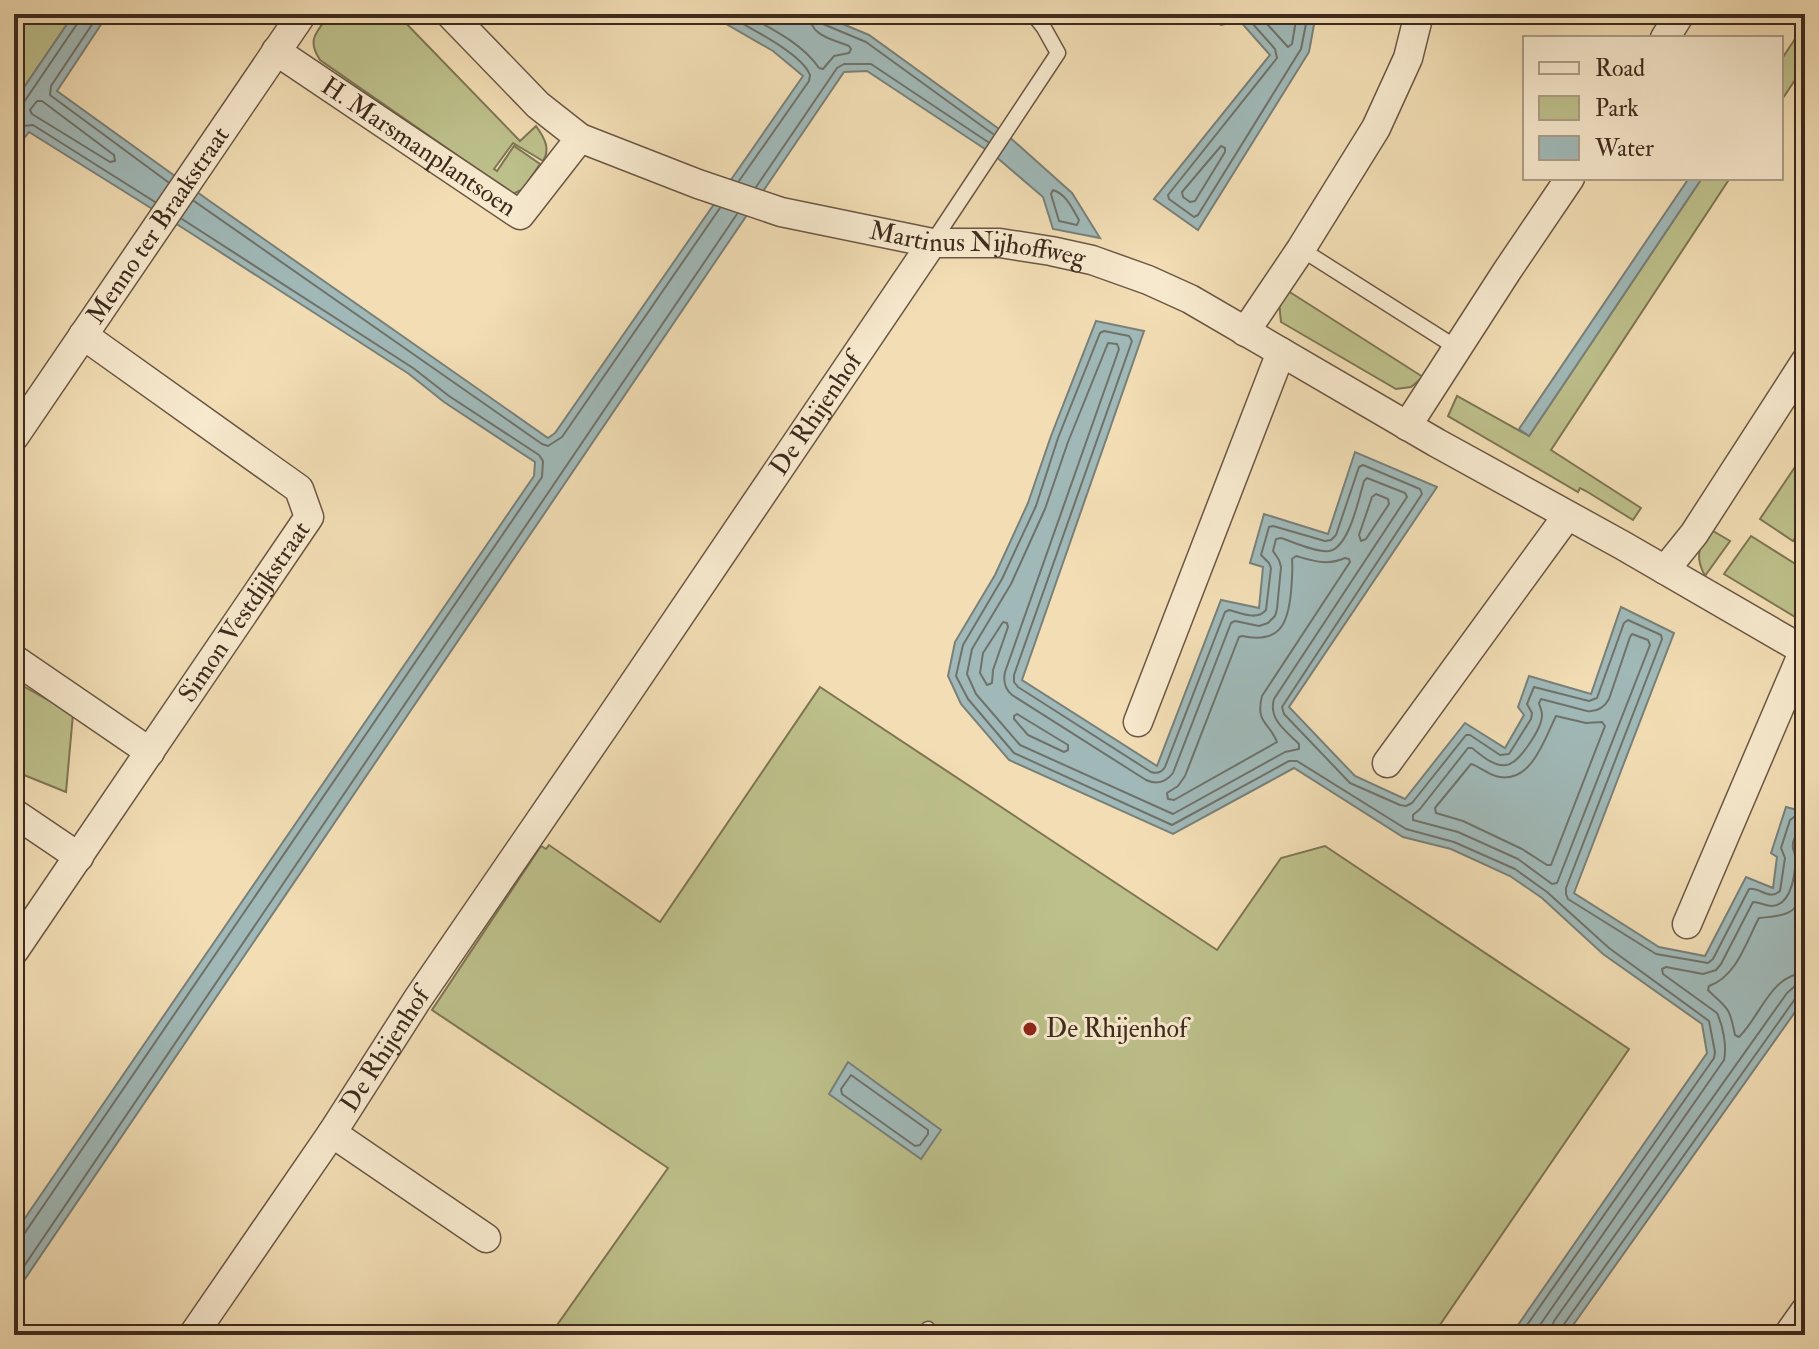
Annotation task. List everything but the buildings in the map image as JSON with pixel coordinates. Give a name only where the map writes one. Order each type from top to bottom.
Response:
[{"type":"street","name":"Menno ter Braakstraat","points":[[14,437],[302,14]]},
{"type":"street","points":[[450,14],[538,105],[580,138]]},
{"type":"street","points":[[1245,332],[1376,128],[1408,58],[1419,14]]},
{"type":"street","points":[[1666,36],[1680,14]]},
{"type":"street","name":"H. Marsmanplantsoen","points":[[276,51],[520,215],[580,138]]},
{"type":"street","name":"Martinus Nijhoffweg","points":[[580,138],[781,212],[932,243],[1000,243],[1051,251],[1092,260],[1148,280],[1190,299],[1804,651],[1687,924]]},
{"type":"street","points":[[1407,426],[1569,180]]},
{"type":"street","name":"De Rhijenhof","points":[[193,1335],[932,243]]},
{"type":"street","name":"Simon Vestdijkstraat","points":[[14,951],[309,517],[299,489],[83,335]]},
{"type":"street","points":[[1138,722],[1281,352]]},
{"type":"street","points":[[1665,570],[1694,534],[1805,362]]},
{"type":"street","points":[[1387,763],[1567,516]]},
{"type":"street","points":[[14,659],[150,752]]},
{"type":"street","points":[[14,813],[79,857]]},
{"type":"street","name":"De Rhijenhof","points":[[332,1133],[486,1238]]},
{"type":"street","points":[[1788,1335],[1805,1311]]},
{"type":"lane","name":"De Rhijenhof","points":[[932,243],[1058,53],[1033,14]]},
{"type":"lane","points":[[1301,249],[1457,348]]},
{"type":"green space","points":[[14,14],[74,14],[14,102]]},
{"type":"green space","points":[[330,14],[397,14],[520,141],[536,126],[546,148],[543,161],[513,143],[494,169],[497,171],[514,146],[540,164],[523,189],[513,194],[320,60],[314,46],[315,36]]},
{"type":"green space","points":[[1805,24],[1805,65],[1783,98],[1783,57]]},
{"type":"green space","points":[[1701,180],[1729,180],[1551,450],[1641,508],[1633,520],[1586,491],[1580,488],[1578,492],[1448,416],[1457,396],[1529,436]]},
{"type":"green space","points":[[1285,289],[1423,377],[1411,387],[1396,389],[1281,322],[1279,302]]},
{"type":"green space","points":[[1805,452],[1805,523],[1793,541],[1760,519]]},
{"type":"green space","points":[[1708,528],[1730,541],[1705,576],[1699,557]]},
{"type":"green space","points":[[1751,536],[1805,570],[1805,623],[1724,574]]},
{"type":"green space","points":[[14,681],[73,714],[66,792],[14,771]]},
{"type":"green space","name":"De Rhijenhof","points":[[820,687],[1217,950],[1281,858],[1325,846],[1629,1049],[1433,1335],[550,1335],[668,1168],[432,1010],[541,846],[546,849],[549,845],[660,922]]},
{"type":"water","points":[[74,14],[108,14],[57,91],[548,438],[555,433],[803,76],[773,51],[709,14],[819,14],[869,35],[1006,134],[1072,193],[1100,238],[1053,229],[1043,197],[994,155],[867,71],[844,72],[14,1295],[14,1234],[534,476],[535,462],[444,402],[409,374],[29,132],[14,151],[14,102]]},
{"type":"water","points":[[1207,14],[1316,14],[1309,52],[1198,230],[1154,199],[1270,55],[1240,21],[1221,25]]},
{"type":"water","points":[[1688,180],[1701,180],[1529,436],[1519,429]]},
{"type":"water","points":[[1096,321],[1144,331],[1022,680],[1157,766],[1221,600],[1259,608],[1263,567],[1250,563],[1264,514],[1328,534],[1355,452],[1437,487],[1289,707],[1355,776],[1405,799],[1465,723],[1505,748],[1524,715],[1518,707],[1529,676],[1591,694],[1621,607],[1674,633],[1574,893],[1659,947],[1705,956],[1746,877],[1773,888],[1777,857],[1771,853],[1786,807],[1805,812],[1805,998],[1566,1335],[1511,1335],[1707,1053],[1702,1024],[1603,954],[1542,898],[1510,876],[1451,849],[1403,837],[1294,768],[1173,834],[1009,760],[961,704],[948,676],[955,642],[995,575],[1028,503]]},
{"type":"water","points":[[848,1062],[941,1130],[921,1159],[829,1094]]},
{"type":"place","name":"De Rhijenhof","points":[[1030,1029]]}]
